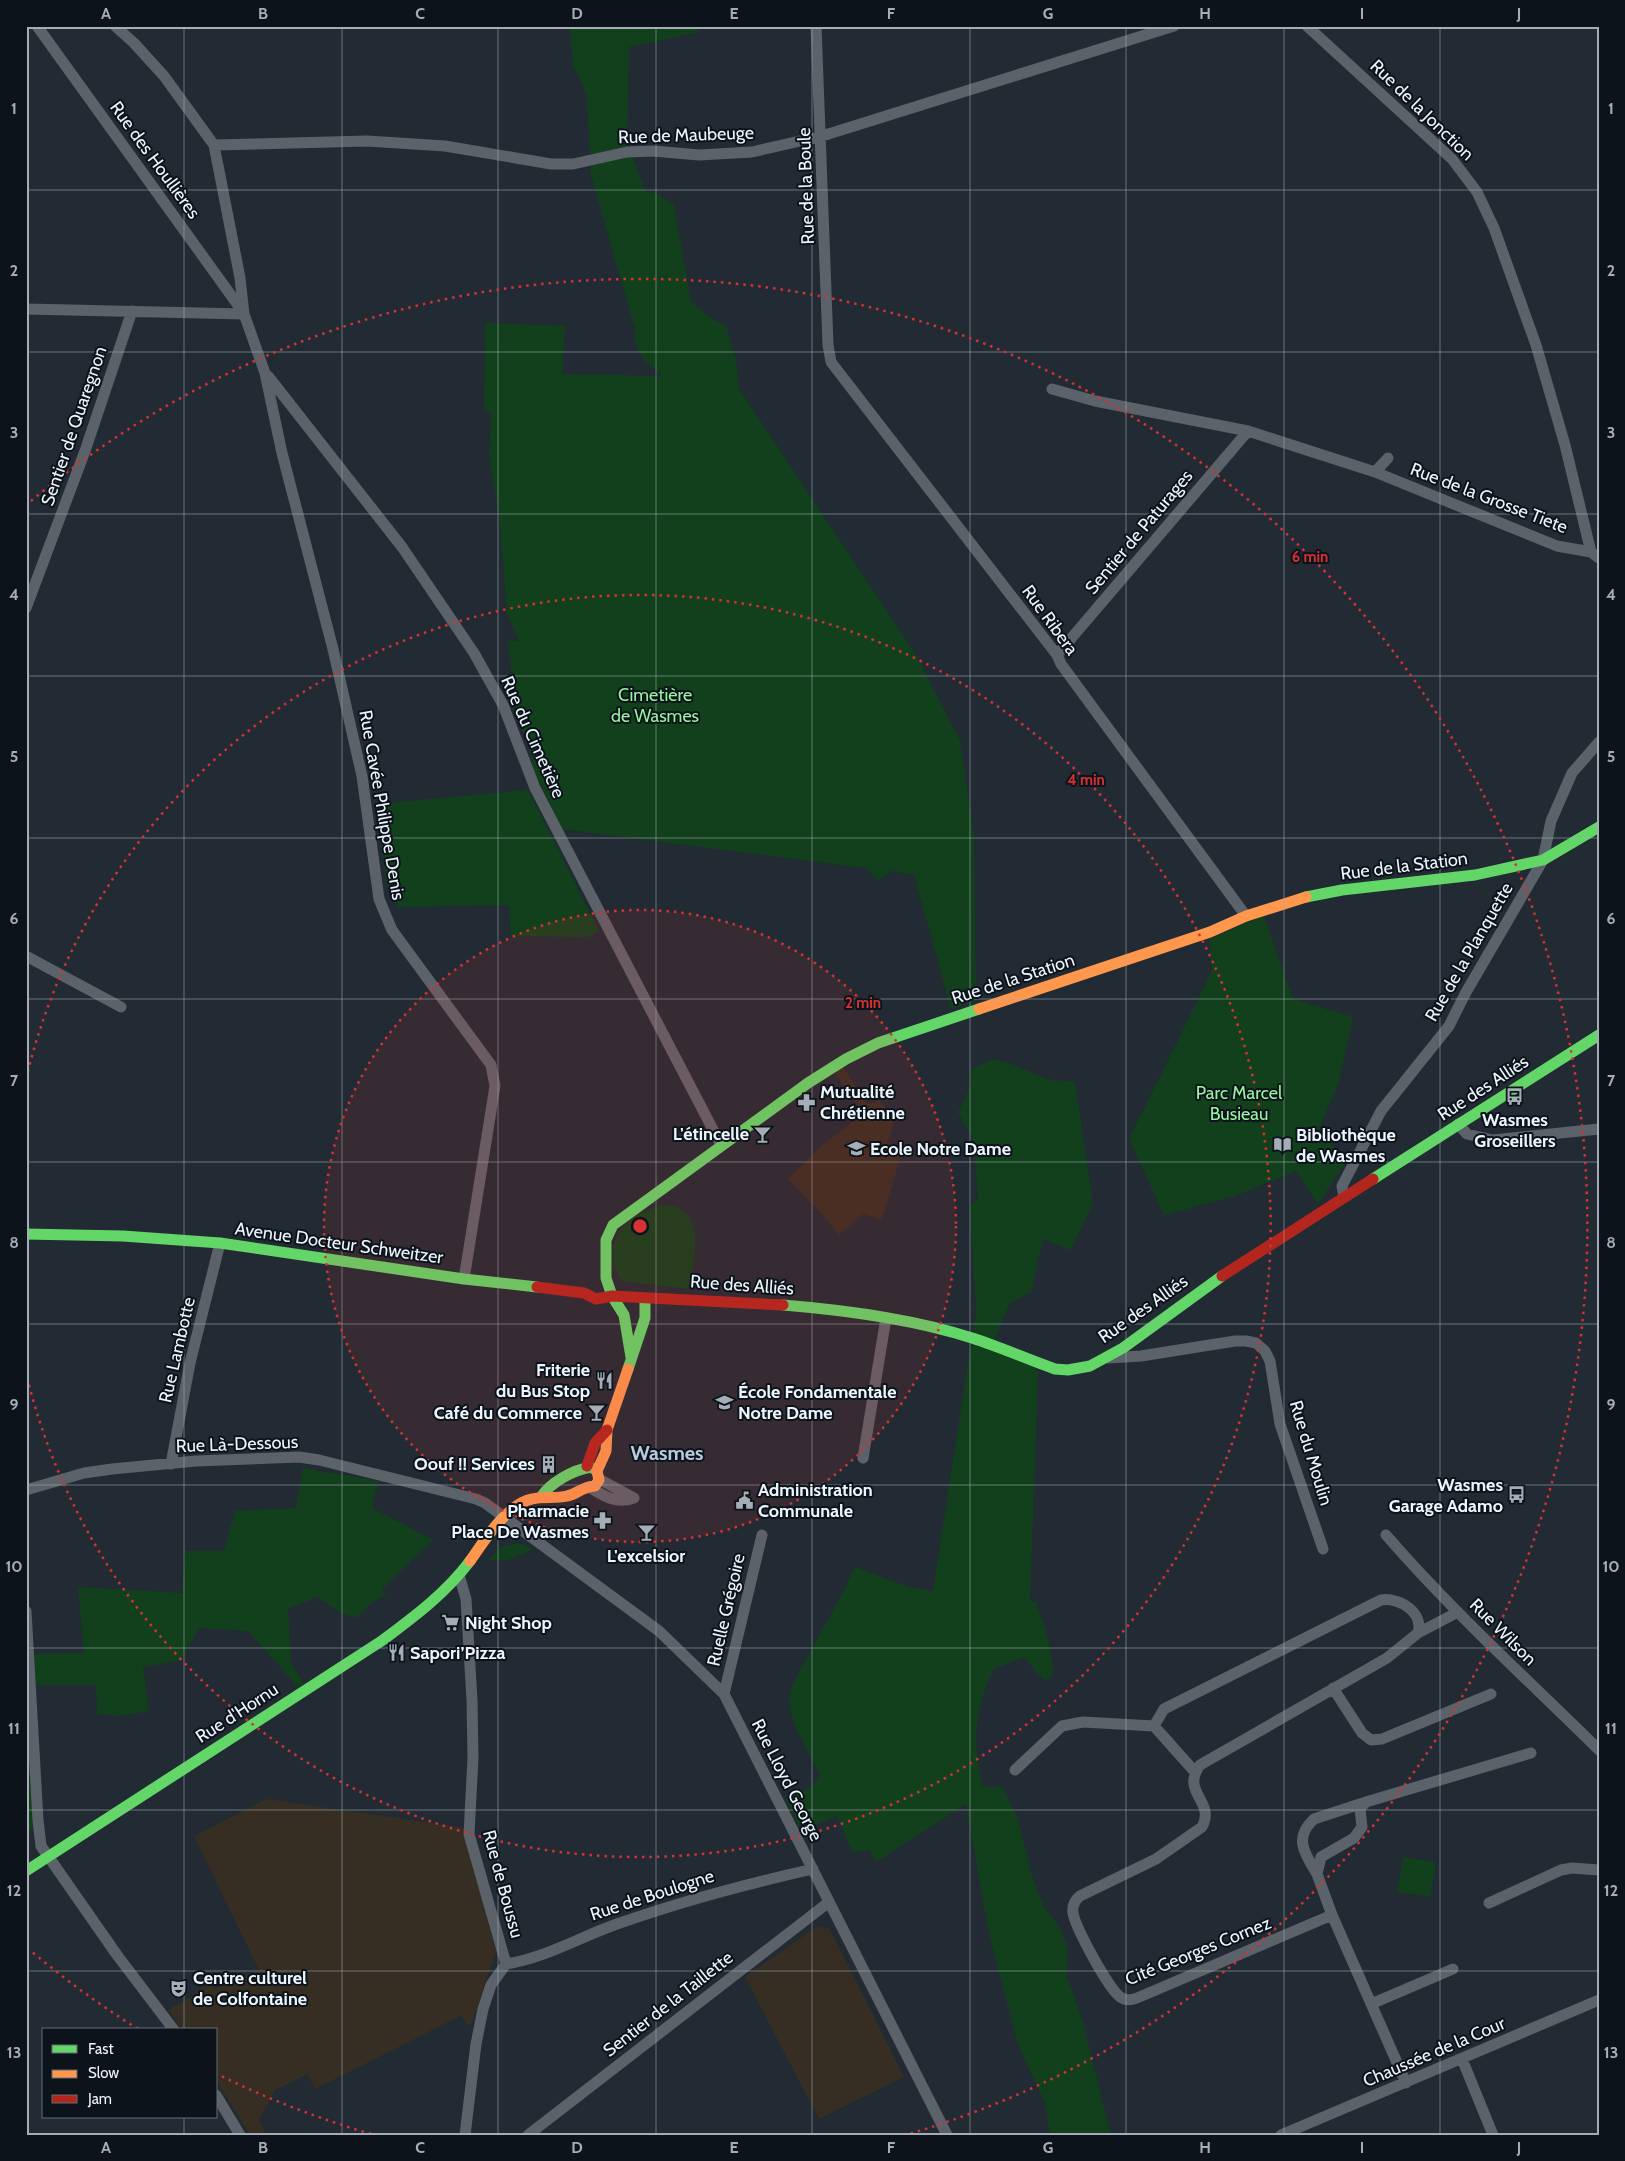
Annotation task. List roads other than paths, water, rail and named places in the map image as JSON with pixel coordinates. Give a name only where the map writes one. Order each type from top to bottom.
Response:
[{"type":"street","name":"Rue des Houllières","points":[[37,26],[244,314]]},
{"type":"street","points":[[26,309],[244,314],[238,269],[214,145],[164,76],[134,43],[115,26]]},
{"type":"street","name":"Rue de la Boule","points":[[816,26],[822,136],[828,345]]},
{"type":"street","name":"Rue de Maubeuge","points":[[214,145],[367,141],[445,146],[551,164],[573,164],[626,152],[653,151],[699,155],[752,152],[822,136],[1174,26]]},
{"type":"street","name":"Rue de la Jonction","points":[[1307,26],[1452,159],[1477,192],[1494,228],[1536,345],[1595,555]]},
{"type":"street","name":"Sentier de Quaregnon","points":[[26,608],[85,451],[132,311]]},
{"type":"street","name":"Rue Cavée Philippe Denis","points":[[244,314],[265,373],[282,452],[333,649],[362,776],[379,900],[392,930],[491,1065],[494,1076],[495,1086],[464,1279]]},
{"type":"street","name":"Rue Ribera","points":[[828,345],[831,362],[1057,655],[1061,664],[1246,916]]},
{"type":"street","name":"Rue du Cimetière","points":[[265,373],[402,547],[474,653],[498,694],[535,788],[721,1145]]},
{"type":"street","name":"Rue de la Grosse Tiete","points":[[1052,389],[1095,400],[1248,431],[1375,472],[1557,546],[1595,555]]},
{"type":"street","name":"Sentier de Paturages","points":[[1057,655],[1248,431]]},
{"type":"street","points":[[1375,472],[1388,458]]},
{"type":"street","name":"Rue de la Planquette","points":[[1344,1197],[1342,1186],[1381,1111],[1449,1026],[1465,994],[1543,860],[1551,821],[1572,773],[1599,742]]},
{"type":"street","name":"Rue de la Station","points":[[610,1290],[604,1258],[606,1240],[613,1225],[813,1080],[846,1059],[878,1043],[1210,932],[1246,916],[1313,895],[1475,875],[1543,860],[1599,826]]},
{"type":"street","points":[[26,956],[121,1007]]},
{"type":"street","name":"Rue des Alliés","points":[[645,1299],[694,1299],[833,1309],[886,1318],[978,1340],[1055,1369],[1090,1366],[1123,1348],[1224,1274],[1599,1035]]},
{"type":"street","points":[[1458,1124],[1467,1134],[1493,1140],[1599,1129]]},
{"type":"street","name":"Avenue Docteur Schweitzer","points":[[26,1234],[123,1236],[220,1243],[464,1279],[584,1293],[596,1286],[610,1290]]},
{"type":"street","name":"Rue Lambotte","points":[[171,1464],[190,1363],[220,1243]]},
{"type":"street","points":[[589,1477],[547,1488],[541,1497],[552,1499],[573,1495],[589,1477],[595,1443],[607,1430],[644,1318],[645,1299],[610,1290]]},
{"type":"street","points":[[610,1290],[624,1315],[631,1357]]},
{"type":"street","points":[[863,1458],[886,1318]]},
{"type":"street","name":"Rue du Moulin","points":[[1106,1358],[1141,1356],[1235,1341],[1246,1340],[1256,1343],[1265,1351],[1270,1362],[1280,1424],[1323,1549]]},
{"type":"street","name":"Rue Là-Dessous","points":[[26,1490],[84,1473],[112,1469],[282,1457],[319,1460],[476,1499],[485,1503],[502,1517]]},
{"type":"street","name":"Rue d'Hornu","points":[[26,1871],[383,1640],[425,1609],[459,1575],[502,1517],[529,1499],[541,1497]]},
{"type":"street","name":"Rue Lloyd George","points":[[502,1517],[658,1631],[724,1694],[947,2135]]},
{"type":"street","name":"Ruelle Grégoire","points":[[724,1694],[762,1535]]},
{"type":"street","name":"Rue Wilson","points":[[1386,1535],[1458,1612],[1599,1750]]},
{"type":"street","name":"Rue de Boussu","points":[[459,1575],[466,1599],[472,1700],[473,1758],[469,1834],[506,1964],[491,1985],[483,2009],[476,2044],[465,2135]]},
{"type":"street","points":[[1154,1726],[1164,1709],[1381,1600],[1392,1598],[1399,1600],[1407,1607],[1418,1618],[1420,1626],[1418,1633]]},
{"type":"street","points":[[26,1611],[41,1846],[117,1955],[172,2028]]},
{"type":"street","points":[[1015,1770],[1062,1726],[1083,1722],[1154,1726],[1195,1772],[1200,1764],[1387,1658],[1418,1633],[1458,1612]]},
{"type":"street","points":[[1333,1688],[1362,1734],[1371,1740],[1382,1739],[1490,1694]]},
{"type":"street","points":[[1406,2083],[1332,1915],[1316,1874],[1305,1853],[1302,1843],[1303,1833],[1314,1819],[1530,1753]]},
{"type":"street","name":"Cité Georges Cornez","points":[[1195,1772],[1192,1778],[1194,1786],[1206,1812],[1206,1820],[1202,1826],[1156,1859],[1075,1900],[1073,1908],[1076,1923],[1116,1994],[1122,1999],[1137,1998],[1332,1915]]},
{"type":"street","points":[[1316,1874],[1321,1857],[1354,1838],[1362,1827],[1360,1809],[1366,1802]]},
{"type":"street","points":[[1489,1903],[1561,1870],[1572,1868],[1599,1870]]},
{"type":"street","name":"Rue de Boulogne","points":[[506,1964],[528,1961],[587,1935],[689,1899],[812,1869]]},
{"type":"street","name":"Sentier de la Taillette","points":[[528,2135],[829,1902]]},
{"type":"street","points":[[1371,2004],[1453,1969]]},
{"type":"street","name":"Chaussée de la Cour","points":[[1281,2135],[1599,2000]]},
{"type":"street","points":[[1462,2059],[1493,2135]]},
{"type":"street","points":[[218,2098],[240,2135]]},
{"type":"place","name":"Wasmes Groseillers","points":[[1515,1097]]},
{"type":"place","name":"Mutualité Chrétienne","points":[[806,1102]]},
{"type":"place","name":"L'étincelle","points":[[763,1134]]},
{"type":"place","name":"Bibliothèque de Wasmes","points":[[1282,1145]]},
{"type":"place","name":"Ecole Notre Dame","points":[[856,1149]]},
{"type":"place","name":"Friterie du Bus Stop","points":[[604,1380]]},
{"type":"place","name":"École Fondamentale Notre Dame","points":[[724,1402]]},
{"type":"place","name":"Café du Commerce","points":[[596,1413]]},
{"type":"place","name":"Oouf !! Services","points":[[549,1464]]},
{"type":"place","name":"Wasmes Garage Adamo","points":[[1517,1495]]},
{"type":"place","name":"Administration Communale","points":[[744,1500]]},
{"type":"place","name":"Pharmacie Place De Wasmes","points":[[603,1521]]},
{"type":"place","name":"L'excelsior","points":[[646,1533]]},
{"type":"place","name":"Night Shop","points":[[451,1623]]},
{"type":"place","name":"Sapori’Pizza","points":[[396,1653]]},
{"type":"place","name":"Centre culturel de Colfontaine","points":[[179,1988]]},
{"type":"district","name":"Wasmes","points":[[667,1453]]},
{"type":"park label","name":"Cimetière de Wasmes","points":[[655,705]]},
{"type":"park label","name":"Parc Marcel Busieau","points":[[1239,1103]]}]
